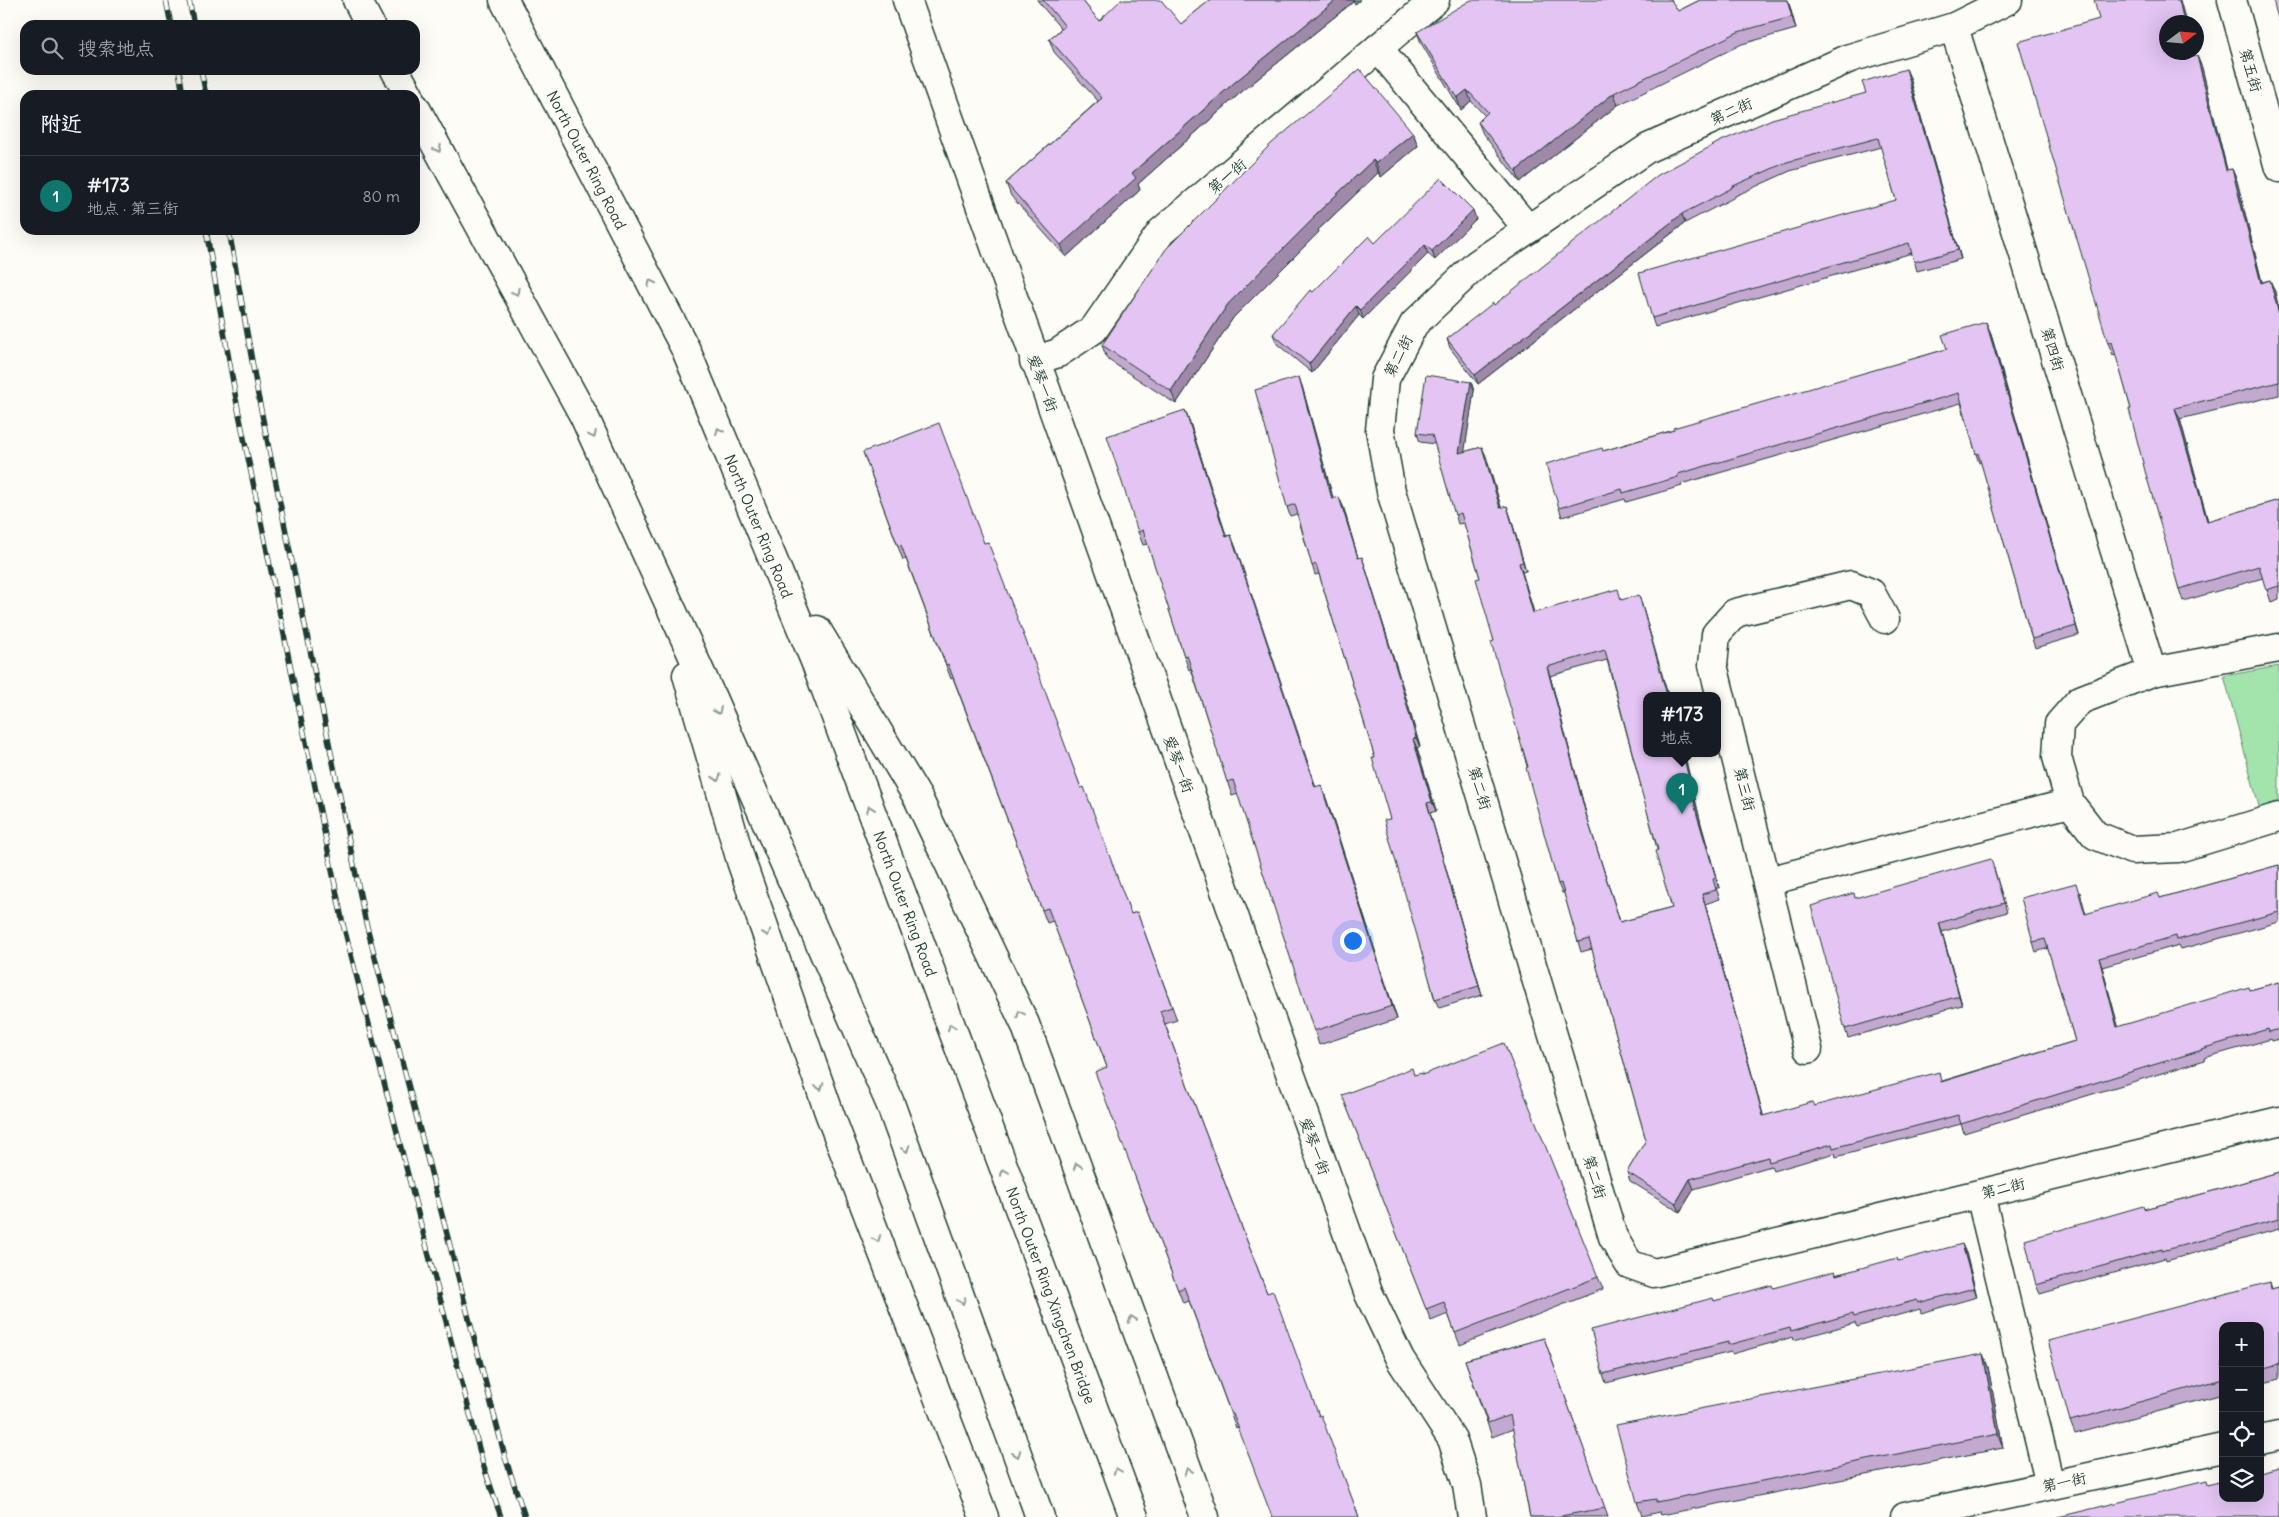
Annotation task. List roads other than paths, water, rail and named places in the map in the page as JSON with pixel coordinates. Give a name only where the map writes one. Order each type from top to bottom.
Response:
[{"type":"main road","points":[[357,0],[367,20]]},
{"type":"main road","name":"North Outer Ring Road","points":[[504,0],[686,350],[817,666],[967,1073]]},
{"type":"main road","name":"爱琴一街","points":[[907,0],[1369,1294],[1400,1359],[1452,1439],[1467,1484],[1472,1517]]},
{"type":"main road","name":"第一街","points":[[1034,360],[1058,353],[1094,329],[1161,232],[1435,0]]},
{"type":"main road","name":"第二街","points":[[2008,0],[1954,27],[1850,58],[1648,148],[1477,264],[1414,324],[1385,379],[1380,430],[1394,501],[1613,1237],[1629,1264],[1654,1273],[2279,1121]]},
{"type":"main road","name":"第五街","points":[[2232,0],[2279,168]]},
{"type":"main road","name":"第四街","points":[[1954,27],[2152,672]]},
{"type":"main road","points":[[1378,48],[1528,229]]},
{"type":"main road","points":[[398,75],[406,90]]},
{"type":"main road","points":[[420,115],[584,416],[659,580],[890,1103],[1040,1517]]},
{"type":"main road","points":[[768,546],[918,798],[1025,1024],[1205,1517]]},
{"type":"main road","points":[[659,580],[741,861],[830,1115],[984,1517]]},
{"type":"main road","name":"第三街","points":[[1721,692],[1714,664],[1716,634],[1735,613],[1850,584],[1871,593],[1885,619]]},
{"type":"main road","points":[[2279,648],[2152,672],[2080,700],[2059,724],[2057,757],[2070,803],[2095,834],[2132,850],[2178,848],[2279,817]]},
{"type":"main road","name":"第三街","points":[[1721,692],[1808,1049]]},
{"type":"main road","points":[[1768,881],[2070,803]]},
{"type":"main road","name":"North Outer Ring Xingchen Bridge","points":[[967,1073],[1134,1517]]},
{"type":"main road","points":[[1980,1194],[2050,1485]]},
{"type":"main road","points":[[2264,1439],[2279,1436]]},
{"type":"main road","name":"第一街","points":[[1905,1517],[2219,1449]]},
{"type":"railway","points":[[166,0],[170,20]]},
{"type":"railway","points":[[189,0],[193,20]]},
{"type":"railway","points":[[180,75],[182,90]]},
{"type":"railway","points":[[202,75],[205,90]]},
{"type":"railway","points":[[207,235],[236,399],[343,924],[483,1464],[501,1517]]},
{"type":"railway","points":[[230,235],[258,395],[365,919],[505,1457],[525,1517]]},
{"type":"place","name":"#173","points":[[1682,814]]}]
